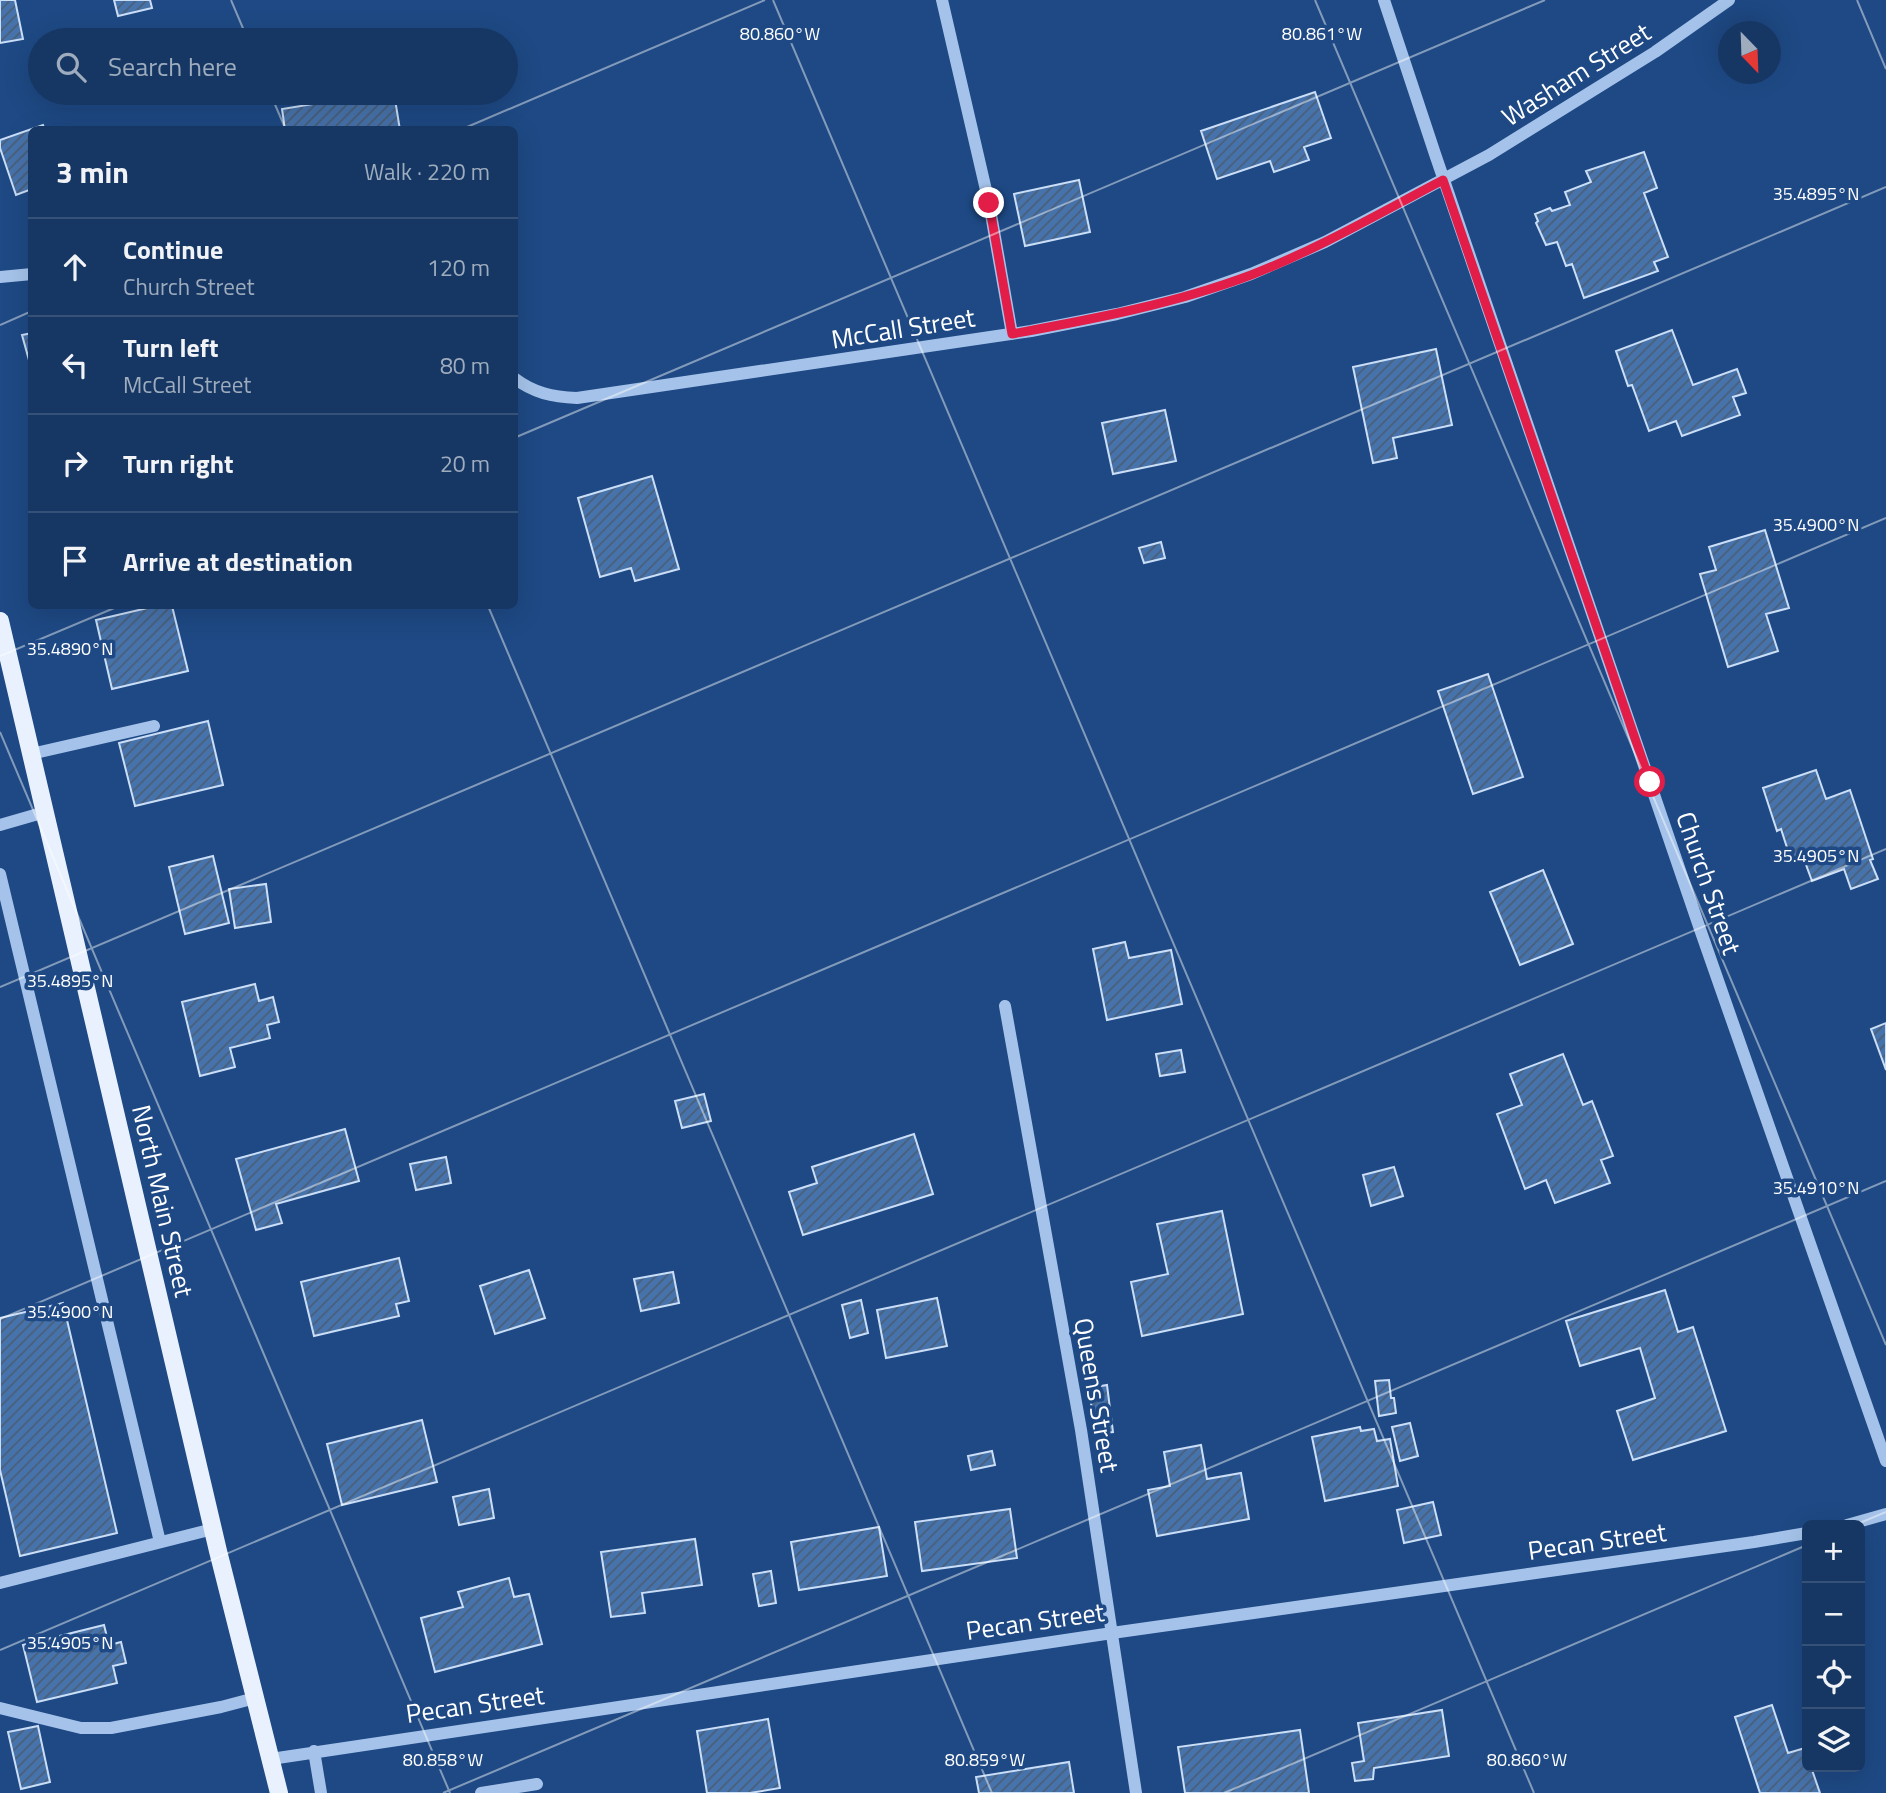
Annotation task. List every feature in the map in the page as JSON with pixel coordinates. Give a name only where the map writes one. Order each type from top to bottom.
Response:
[{"type":"main road","name":"North Main Street","points":[[0,621],[213,1529],[279,1793]]},
{"type":"street","points":[[942,0],[989,203],[1012,334]]},
{"type":"street","name":"Church Street","points":[[1384,0],[1443,180],[1701,932],[1886,1461]]},
{"type":"street","name":"Washam Street","points":[[1443,180],[1489,155],[1655,52],[1729,0]]},
{"type":"street","name":"McCall Street","points":[[518,381],[553,397],[577,398],[1012,334],[1117,313],[1174,299],[1251,274],[1325,242],[1443,180]]},
{"type":"street","points":[[0,277],[28,274]]},
{"type":"street","points":[[518,391],[526,386]]},
{"type":"street","points":[[31,754],[154,726]]},
{"type":"street","points":[[0,825],[45,812]]},
{"type":"street","points":[[0,874],[160,1542]]},
{"type":"street","name":"Queens Street","points":[[1005,1006],[1081,1430],[1136,1793]]},
{"type":"street","points":[[1865,1520],[1886,1514]]},
{"type":"street","points":[[0,1583],[213,1529]]},
{"type":"street","name":"Pecan Street","points":[[271,1759],[1112,1633],[1802,1534]]},
{"type":"street","points":[[0,1708],[81,1728],[111,1728],[255,1698]]},
{"type":"street","points":[[314,1751],[321,1793]]},
{"type":"street","points":[[481,1793],[537,1784]]},
{"type":"building","points":[[0,0],[15,0],[23,39],[0,43]]},
{"type":"building","points":[[114,0],[150,0],[152,8],[118,16]]},
{"type":"building","points":[[1315,92],[1331,138],[1304,147],[1309,160],[1274,172],[1270,161],[1217,179],[1201,131]]},
{"type":"building","points":[[307,105],[396,105],[399,126],[284,126],[282,109]]},
{"type":"building","points":[[28,130],[28,190],[16,195],[0,148],[0,140]]},
{"type":"building","points":[[1644,152],[1657,188],[1644,193],[1668,257],[1654,262],[1658,271],[1584,298],[1572,264],[1566,266],[1557,242],[1546,245],[1535,214],[1570,205],[1565,192],[1591,182],[1586,171]]},
{"type":"building","points":[[1079,180],[1090,232],[1025,246],[1014,194]]},
{"type":"building","points":[[1672,330],[1693,385],[1737,369],[1746,393],[1733,397],[1740,415],[1682,436],[1676,421],[1649,431],[1632,385],[1628,386],[1616,351]]},
{"type":"building","points":[[28,334],[28,357],[22,335]]},
{"type":"building","points":[[1436,349],[1452,425],[1393,438],[1397,458],[1373,463],[1353,367]]},
{"type":"building","points":[[1165,410],[1176,461],[1113,474],[1102,423]]},
{"type":"building","points":[[652,476],[679,569],[635,581],[631,568],[600,577],[578,498]]},
{"type":"building","points":[[1765,530],[1789,608],[1766,614],[1778,651],[1728,667],[1700,574],[1716,570],[1709,547]]},
{"type":"building","points":[[1161,542],[1165,558],[1144,563],[1139,548]]},
{"type":"building","points":[[143,609],[173,609],[188,671],[112,689],[96,620]]},
{"type":"building","points":[[1488,674],[1523,777],[1473,794],[1438,691]]},
{"type":"building","points":[[208,721],[223,785],[135,806],[119,743]]},
{"type":"building","points":[[1816,770],[1826,799],[1850,790],[1878,879],[1851,889],[1844,869],[1812,881],[1802,854],[1790,857],[1781,829],[1777,831],[1763,788]]},
{"type":"building","points":[[213,856],[229,923],[185,934],[169,867]]},
{"type":"building","points":[[1543,870],[1573,944],[1520,965],[1490,892]]},
{"type":"building","points":[[266,884],[271,922],[235,928],[229,889]]},
{"type":"building","points":[[1125,942],[1129,958],[1171,950],[1182,1004],[1107,1020],[1093,949]]},
{"type":"building","points":[[255,984],[259,1001],[273,997],[279,1022],[267,1025],[270,1038],[230,1048],[235,1067],[200,1076],[182,1002]]},
{"type":"building","points":[[1886,1023],[1886,1070],[1871,1029]]},
{"type":"building","points":[[1181,1050],[1185,1072],[1160,1076],[1156,1054]]},
{"type":"building","points":[[1563,1054],[1583,1105],[1592,1101],[1613,1156],[1601,1160],[1610,1183],[1555,1203],[1546,1180],[1525,1189],[1497,1114],[1522,1105],[1510,1074]]},
{"type":"building","points":[[704,1094],[711,1121],[682,1128],[675,1101]]},
{"type":"building","points":[[345,1129],[359,1181],[276,1204],[282,1223],[256,1230],[236,1159]]},
{"type":"building","points":[[914,1134],[933,1194],[803,1235],[789,1192],[817,1183],[812,1167]]},
{"type":"building","points":[[446,1157],[451,1183],[416,1190],[410,1164]]},
{"type":"building","points":[[1394,1167],[1403,1196],[1371,1206],[1363,1175]]},
{"type":"building","points":[[1222,1211],[1243,1314],[1142,1336],[1131,1282],[1168,1274],[1157,1224]]},
{"type":"building","points":[[399,1258],[409,1301],[396,1304],[399,1316],[314,1336],[301,1282]]},
{"type":"building","points":[[529,1270],[545,1318],[495,1334],[480,1286]]},
{"type":"building","points":[[673,1272],[679,1303],[641,1311],[634,1279]]},
{"type":"building","points":[[1665,1290],[1678,1332],[1693,1327],[1726,1431],[1633,1460],[1617,1411],[1655,1398],[1640,1348],[1580,1366],[1566,1321]]},
{"type":"building","points":[[937,1298],[947,1346],[886,1358],[877,1310]]},
{"type":"building","points":[[861,1300],[868,1333],[850,1338],[842,1305]]},
{"type":"building","points":[[63,1303],[117,1533],[20,1556],[0,1470],[0,1318]]},
{"type":"building","points":[[1389,1380],[1396,1413],[1379,1416],[1375,1381]]},
{"type":"building","points":[[1107,1385],[1113,1432],[1095,1434],[1089,1388]]},
{"type":"building","points":[[422,1420],[437,1482],[342,1505],[327,1444]]},
{"type":"building","points":[[1410,1423],[1418,1456],[1400,1461],[1392,1427]]},
{"type":"building","points":[[1360,1427],[1361,1431],[1374,1429],[1377,1441],[1390,1439],[1398,1486],[1325,1501],[1312,1437]]},
{"type":"building","points":[[1201,1445],[1207,1479],[1241,1473],[1249,1519],[1157,1536],[1148,1490],[1170,1486],[1164,1452]]},
{"type":"building","points":[[992,1451],[995,1465],[971,1470],[968,1456]]},
{"type":"building","points":[[489,1489],[494,1518],[459,1525],[453,1497]]},
{"type":"building","points":[[1433,1502],[1441,1535],[1404,1543],[1397,1510]]},
{"type":"building","points":[[1010,1509],[1017,1558],[922,1571],[915,1522]]},
{"type":"building","points":[[879,1527],[887,1576],[799,1590],[791,1542]]},
{"type":"building","points":[[695,1539],[702,1585],[642,1593],[645,1613],[611,1617],[601,1552]]},
{"type":"building","points":[[771,1571],[776,1603],[759,1606],[753,1574]]},
{"type":"building","points":[[509,1578],[514,1597],[529,1594],[542,1644],[435,1672],[421,1618],[463,1607],[458,1592]]},
{"type":"building","points":[[104,1625],[109,1645],[121,1642],[126,1663],[113,1666],[117,1683],[37,1702],[23,1645]]},
{"type":"building","points":[[1772,1705],[1788,1753],[1802,1749],[1802,1772],[1813,1772],[1820,1793],[1760,1793],[1735,1717]]},
{"type":"building","points":[[1442,1710],[1449,1756],[1374,1768],[1373,1779],[1355,1781],[1352,1763],[1364,1761],[1358,1723]]},
{"type":"building","points":[[768,1719],[780,1788],[750,1793],[707,1793],[697,1731]]},
{"type":"building","points":[[38,1726],[50,1782],[21,1789],[8,1732]]},
{"type":"building","points":[[1300,1730],[1309,1793],[1185,1793],[1178,1747]]},
{"type":"building","points":[[1069,1762],[1074,1793],[979,1793],[976,1777]]},
{"type":"route","points":[[989,203],[1012,334],[1185,296],[1251,274],[1325,242],[1443,180],[1650,782]]}]
